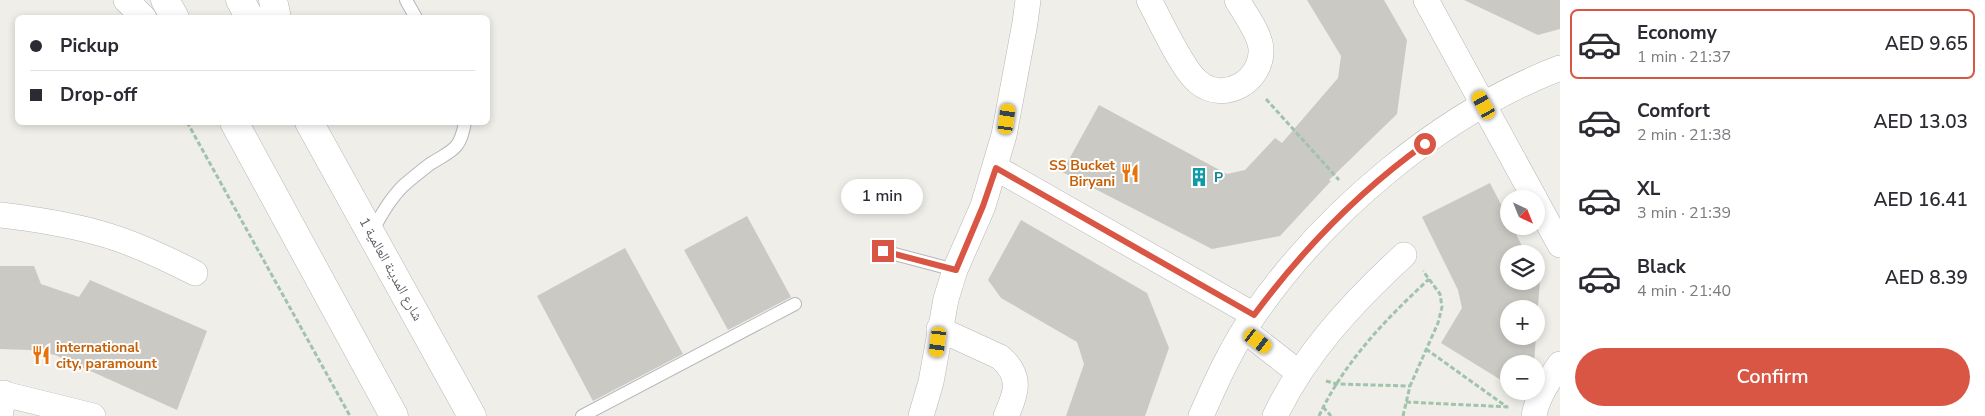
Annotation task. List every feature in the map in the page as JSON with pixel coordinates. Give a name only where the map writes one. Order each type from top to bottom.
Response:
[{"type":"street","points":[[126,0],[141,15]]},
{"type":"street","points":[[165,0],[173,15]]},
{"type":"street","points":[[240,0],[248,15]]},
{"type":"street","points":[[274,0],[276,15]]},
{"type":"street","points":[[922,416],[931,382],[939,329],[946,299],[996,168],[1004,135],[1028,0]]},
{"type":"street","points":[[1149,0],[1191,75],[1198,83],[1208,88],[1229,90],[1240,87],[1249,80],[1256,70],[1260,59],[1260,46],[1256,34],[1237,0]]},
{"type":"street","points":[[1426,0],[1531,190]]},
{"type":"street","points":[[1201,416],[1218,378],[1249,322],[1302,254],[1356,199],[1439,133],[1520,85],[1560,68]]},
{"type":"street","points":[[236,125],[394,415]]},
{"type":"street","name":"شارع المدينة العالمية 1","points":[[311,125],[472,416]]},
{"type":"street","points":[[996,168],[1249,322],[1299,373]]},
{"type":"street","points":[[0,215],[51,221],[100,233],[149,250],[195,272]]},
{"type":"street","points":[[1545,217],[1560,245]]},
{"type":"street","points":[[1274,416],[1299,373],[1330,330],[1365,290],[1404,254]]},
{"type":"street","points":[[939,329],[1000,356],[1008,363],[1013,372],[1016,392],[1006,416]]},
{"type":"street","points":[[1534,412],[1547,383],[1560,364]]},
{"type":"street","points":[[2,401],[93,416]]},
{"type":"lane","points":[[406,0],[414,15]]},
{"type":"lane","points":[[371,234],[390,201],[402,187],[432,164],[448,155],[457,146],[463,134],[464,125]]},
{"type":"lane","points":[[883,251],[956,270]]},
{"type":"lane","points":[[582,416],[795,304]]},
{"type":"path","points":[[1249,80],[1356,199]]},
{"type":"path","points":[[189,125],[350,416]]},
{"type":"path","points":[[1404,254],[1421,268],[1440,294],[1442,307],[1441,316],[1410,386],[1404,416]]},
{"type":"path","points":[[1319,416],[1337,384],[1379,328],[1429,279]]},
{"type":"path","points":[[1426,349],[1508,407]]},
{"type":"path","points":[[1299,373],[1337,384],[1410,386]]},
{"type":"path","points":[[1406,402],[1508,407],[1534,412]]},
{"type":"path","points":[[1323,407],[1331,416]]},
{"type":"building","name":"P","points":[[1307,0],[1384,0],[1407,40],[1397,114],[1329,180],[1331,181],[1280,236],[1212,249],[1062,172],[1099,105],[1227,174],[1245,170],[1275,138],[1282,143],[1338,78],[1341,56]]},
{"type":"building","points":[[1464,0],[1560,0],[1560,29],[1538,35]]},
{"type":"building","points":[[1490,183],[1500,202],[1500,235],[1516,235],[1522,245],[1500,245],[1500,290],[1539,290],[1538,300],[1500,300],[1500,345],[1535,345],[1535,355],[1500,355],[1500,379],[1441,343],[1462,308],[1458,290],[1422,217]]},
{"type":"building","points":[[747,216],[791,297],[728,330],[684,250]]},
{"type":"building","points":[[1021,220],[1147,293],[1169,348],[1145,416],[1066,416],[1084,364],[1077,342],[1001,298],[988,280]]},
{"type":"building","points":[[625,248],[683,354],[593,401],[537,296]]},
{"type":"building","points":[[0,266],[34,266],[41,284],[79,297],[90,280],[207,331],[177,410],[55,355],[29,350],[0,349]]},
{"type":"place","name":"SS Bucket Biryani","points":[[1130,173]]},
{"type":"place","name":"P","points":[[1199,177]]},
{"type":"place","name":"international city, paramount","points":[[41,355]]},
{"type":"route","points":[[883,251],[956,270],[983,206],[996,168],[1254,315],[1277,284],[1328,226],[1396,164],[1425,144]]}]
